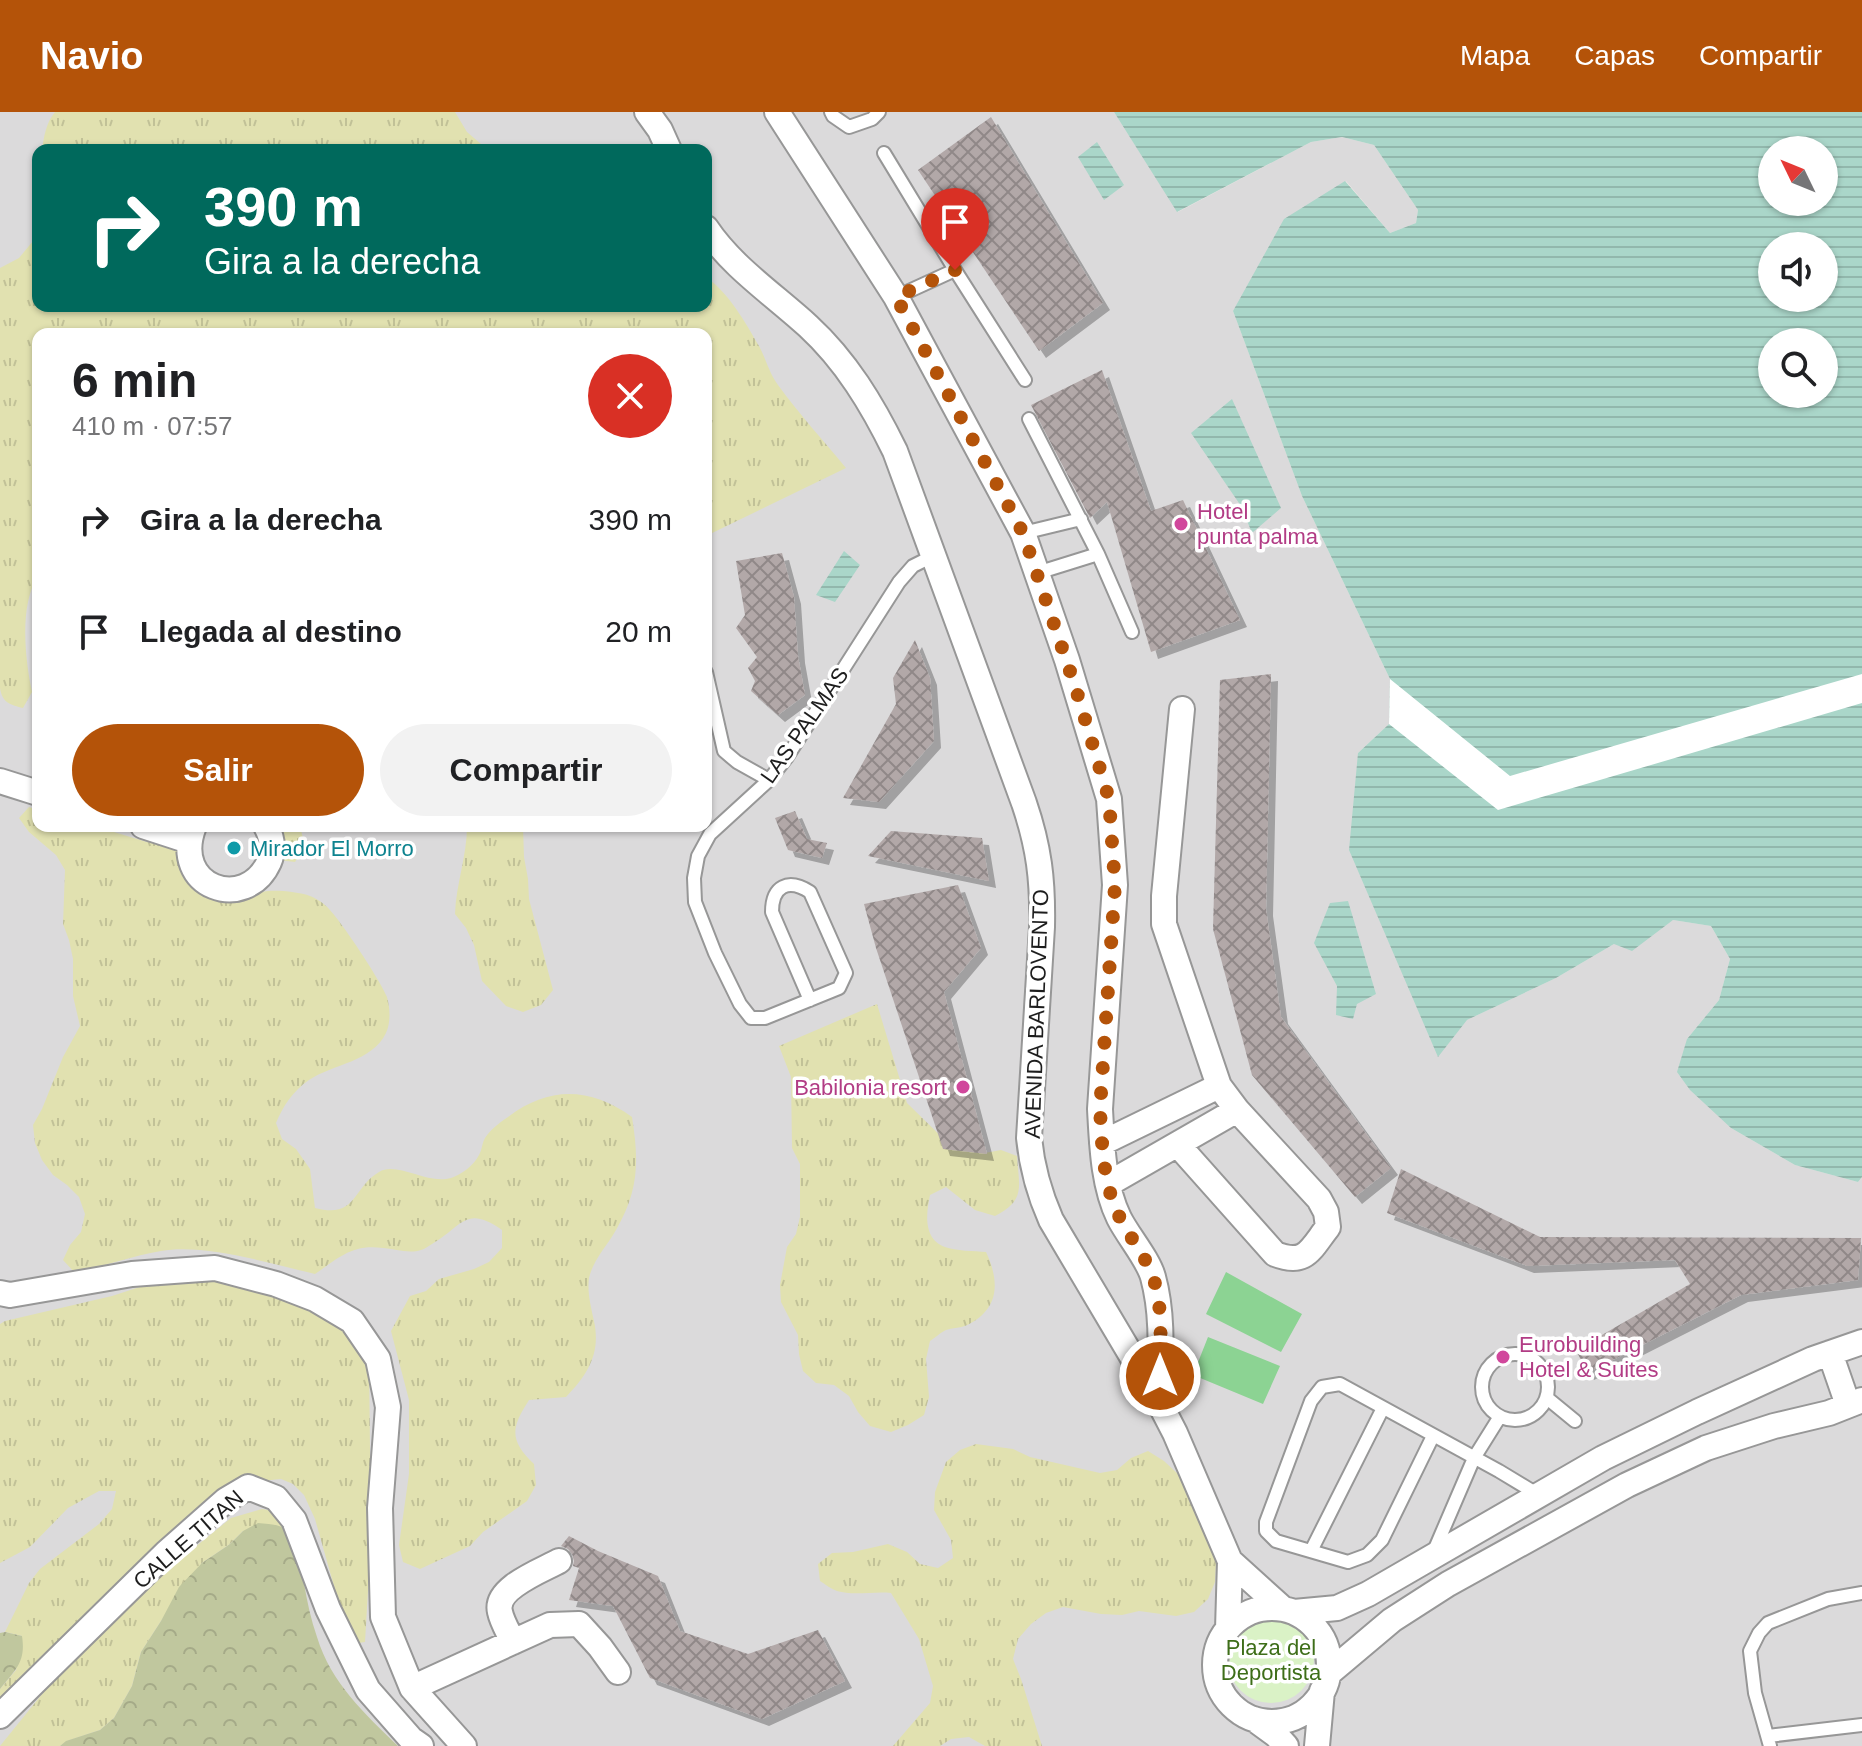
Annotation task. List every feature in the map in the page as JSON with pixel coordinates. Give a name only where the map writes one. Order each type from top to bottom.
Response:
[{"type":"street","points":[[647,112],[666,144]]},
{"type":"street","points":[[777,112],[896,297],[1023,533],[1075,686],[1109,799],[1115,885],[1100,1109],[1102,1143],[1108,1184],[1118,1215],[1152,1272],[1160,1307],[1159,1402]]},
{"type":"street","name":"AVENIDA BARLOVENTO","points":[[712,236],[725,253],[810,327],[836,354],[859,384],[895,451],[1024,803],[1040,864],[1042,927],[1029,1128],[1035,1180],[1051,1220],[1175,1433],[1230,1561],[1228,1629]]},
{"type":"street","points":[[1178,1145],[1275,1254],[1290,1260],[1306,1255],[1328,1227],[1326,1212],[1319,1199],[1237,1110],[1219,1086],[1164,924],[1182,709]]},
{"type":"street","points":[[0,781],[32,791]]},
{"type":"street","points":[[192,833],[188,853],[193,867],[203,880],[224,889],[243,888],[263,873],[271,858],[269,832]]},
{"type":"street","points":[[1102,1143],[1219,1086]]},
{"type":"street","points":[[1108,1184],[1237,1110]]},
{"type":"street","points":[[0,1293],[10,1295],[132,1274],[215,1268],[276,1284],[315,1299],[352,1321],[378,1359],[388,1407],[380,1508],[383,1617],[412,1688],[464,1746]]},
{"type":"street","points":[[1286,1746],[1276,1735],[1233,1707],[1221,1690],[1215,1669],[1218,1648],[1228,1629],[1243,1616],[1262,1608],[1337,1608],[1368,1594],[1603,1458],[1683,1418],[1862,1342]]},
{"type":"street","points":[[1252,1718],[1272,1722],[1292,1718],[1310,1707],[1326,1682],[1392,1620],[1448,1584],[1627,1485],[1706,1448],[1855,1403],[1830,1353]]},
{"type":"street","name":"CALLE TITAN","points":[[0,1716],[166,1553],[226,1500],[248,1487],[276,1498],[294,1520],[328,1609],[368,1690],[411,1739],[421,1746]]},
{"type":"street","points":[[513,1642],[499,1610],[501,1598],[507,1590],[559,1561]]},
{"type":"street","name":"AVENIDA BARLOVENTO","points":[[1230,1561],[1288,1610]]},
{"type":"street","points":[[1288,1610],[1310,1621],[1322,1636],[1329,1654],[1317,1746]]},
{"type":"street","points":[[412,1688],[550,1625],[579,1624],[618,1672]]},
{"type":"lane","points":[[831,112],[849,127],[872,119],[879,112]]},
{"type":"lane","points":[[884,153],[1025,380]]},
{"type":"lane","points":[[896,297],[955,270]]},
{"type":"lane","points":[[1029,419],[1098,554],[1132,632]]},
{"type":"lane","points":[[1023,533],[1081,519]]},
{"type":"lane","points":[[1037,573],[1098,554]]},
{"type":"lane","name":"LAS PALMAS","points":[[810,1000],[772,912],[772,900],[778,890],[789,884],[799,885],[810,892],[846,973],[839,988],[810,1000],[765,1018],[751,1018],[740,1004],[715,953],[695,902],[694,878],[698,856],[710,834],[769,780],[787,757],[899,582],[913,566],[933,556]]},
{"type":"lane","points":[[712,698],[724,751],[769,780]]},
{"type":"lane","points":[[1521,1353],[1538,1362],[1548,1379],[1547,1398],[1536,1414],[1518,1421],[1499,1418],[1485,1405],[1480,1386],[1487,1367],[1502,1355],[1521,1353]]},
{"type":"lane","points":[[1433,1436],[1382,1540],[1367,1555],[1348,1562],[1276,1541],[1266,1531],[1266,1522],[1311,1401],[1322,1387],[1340,1384],[1537,1494]]},
{"type":"lane","points":[[1547,1398],[1575,1421]]},
{"type":"lane","points":[[1311,1551],[1383,1408]]},
{"type":"lane","points":[[1431,1557],[1474,1458],[1499,1418]]},
{"type":"lane","points":[[1862,1593],[1828,1599],[1768,1623],[1750,1651],[1755,1693],[1769,1741],[1862,1725]]},
{"type":"shaded area","points":[[0,112],[1114,112],[1178,212],[1311,142],[1342,137],[1374,145],[1418,210],[1416,223],[1390,233],[1346,181],[1233,311],[1302,496],[1390,679],[1389,724],[1358,753],[1467,1020],[1556,978],[1614,944],[1673,920],[1711,926],[1730,959],[1719,1000],[1687,1039],[1731,1128],[1795,1165],[1858,1182],[1862,1177],[1862,1746],[0,1746]]},
{"type":"shaded area","points":[[1114,112],[1862,112],[1862,1177],[1858,1182],[1795,1165],[1731,1128],[1690,1090],[1677,1072],[1687,1039],[1719,1000],[1730,959],[1711,926],[1673,920],[1632,951],[1614,944],[1556,978],[1467,1020],[1438,1057],[1349,850],[1358,753],[1389,724],[1390,679],[1302,496],[1233,311],[1284,219],[1345,181],[1390,233],[1416,223],[1418,210],[1374,145],[1342,137],[1311,142],[1177,212]]},
{"type":"shaded area","points":[[1097,142],[1124,185],[1104,200],[1078,157]]},
{"type":"shaded area","points":[[1232,399],[1281,508],[1252,533],[1241,506],[1191,433]]},
{"type":"shaded area","points":[[844,551],[860,565],[835,602],[816,595]]},
{"type":"shaded area","points":[[1348,901],[1376,994],[1357,1004],[1353,1019],[1336,1015],[1337,986],[1314,943],[1330,903]]},
{"type":"green space","points":[[55,112],[455,112],[467,132],[481,144],[43,144],[47,125]]},
{"type":"green space","points":[[32,242],[32,312],[712,312],[712,282],[742,318],[778,385],[846,468],[712,533],[712,328],[32,328],[32,588],[25,632],[32,692],[23,708],[19,707],[5,700],[0,688],[0,268],[19,258]]},
{"type":"green space","points":[[29,807],[32,808],[32,832],[114,832],[168,845],[244,898],[262,892],[295,892],[318,900],[332,912],[383,989],[388,1001],[389,1020],[380,1043],[362,1056],[303,1084],[289,1099],[276,1123],[282,1139],[296,1149],[310,1169],[315,1208],[329,1210],[347,1206],[370,1179],[386,1169],[432,1178],[455,1177],[474,1162],[485,1138],[495,1126],[523,1107],[554,1095],[570,1094],[601,1100],[632,1117],[636,1148],[633,1188],[624,1215],[589,1278],[596,1333],[591,1362],[566,1397],[529,1400],[515,1434],[520,1448],[534,1464],[536,1485],[527,1501],[483,1532],[470,1546],[420,1569],[403,1562],[399,1545],[409,1474],[409,1400],[391,1331],[410,1296],[426,1291],[439,1279],[489,1262],[502,1248],[502,1230],[490,1222],[472,1219],[464,1221],[422,1250],[412,1252],[372,1247],[354,1250],[315,1274],[197,1250],[161,1251],[75,1273],[63,1260],[81,1232],[85,1214],[79,1197],[53,1175],[42,1160],[35,1143],[33,1125],[80,1026],[73,996],[73,959],[63,924],[65,870],[56,855],[29,832],[19,818]]},
{"type":"green space","points":[[266,832],[301,832],[305,847],[295,862],[278,860]]},
{"type":"green space","points":[[466,832],[523,832],[529,899],[553,990],[541,1005],[523,1012],[506,1006],[482,981],[474,945],[455,914]]},
{"type":"green space","points":[[877,1004],[907,1103],[951,1146],[985,1153],[1001,1150],[1017,1156],[1019,1184],[1012,1204],[995,1216],[975,1210],[946,1187],[930,1195],[927,1218],[933,1238],[949,1248],[986,1252],[994,1274],[994,1294],[985,1312],[977,1319],[965,1326],[946,1330],[930,1341],[926,1359],[929,1397],[924,1415],[891,1432],[870,1426],[849,1396],[834,1385],[816,1383],[803,1371],[798,1335],[781,1302],[780,1285],[787,1247],[796,1234],[800,1217],[800,1164],[792,1148],[791,1077],[779,1046]]},
{"type":"green space","points":[[1226,1272],[1302,1314],[1281,1352],[1206,1314]]},
{"type":"green space","points":[[189,1276],[232,1280],[341,1317],[369,1356],[371,1539],[365,1642],[358,1643],[347,1632],[315,1519],[304,1495],[293,1484],[281,1479],[261,1481],[0,1708],[0,1689],[16,1670],[22,1636],[5,1632],[29,1583],[40,1569],[99,1524],[112,1509],[116,1491],[99,1491],[68,1508],[30,1547],[0,1563],[0,1324],[155,1282]]},
{"type":"green space","points":[[1208,1337],[1280,1366],[1263,1404],[1193,1375]]},
{"type":"green space","points":[[976,1444],[1013,1449],[1030,1457],[1100,1473],[1117,1470],[1131,1458],[1148,1451],[1178,1474],[1205,1525],[1216,1564],[1215,1582],[1208,1599],[1194,1612],[1176,1616],[1139,1611],[1122,1615],[1063,1607],[1046,1613],[1031,1624],[1018,1639],[1013,1659],[1042,1746],[985,1746],[969,1737],[951,1739],[940,1746],[893,1746],[930,1703],[933,1686],[919,1639],[891,1593],[835,1590],[820,1581],[818,1564],[832,1553],[888,1544],[907,1552],[920,1564],[938,1568],[953,1558],[951,1540],[934,1510],[935,1492],[946,1462],[960,1450]]},
{"type":"green space","points":[[262,1509],[275,1511],[290,1531],[243,1531],[202,1563],[141,1652],[132,1686],[114,1718],[100,1730],[60,1746],[0,1746],[51,1683],[138,1593],[231,1518]]},
{"type":"green space","points":[[258,1523],[281,1527],[292,1535],[299,1552],[311,1617],[323,1654],[350,1697],[398,1746],[60,1746],[66,1741],[100,1730],[114,1718],[132,1686],[141,1652],[179,1587],[202,1563]]},
{"type":"green space","name":"Plaza del Deportista","points":[[1271,1617],[1288,1620],[1302,1629],[1311,1643],[1314,1660],[1311,1677],[1302,1691],[1288,1700],[1271,1703],[1254,1700],[1240,1691],[1231,1677],[1228,1660],[1231,1643],[1240,1629],[1254,1620]]},
{"type":"green space","points":[[0,1633],[22,1636],[22,1652],[18,1665],[0,1689]]},
{"type":"pier","points":[[1862,674],[1862,703],[1498,810],[1389,724],[1390,679],[1510,776]]},
{"type":"building","points":[[991,117],[1103,303],[1039,351],[918,170]]},
{"type":"building","points":[[1102,370],[1151,511],[1183,500],[1240,620],[1151,652],[1107,502],[1090,518],[1031,405]]},
{"type":"building","points":[[782,553],[794,597],[798,656],[805,695],[778,715],[751,691],[755,681],[748,668],[757,657],[736,628],[745,615],[736,561]]},
{"type":"building","points":[[915,640],[930,678],[934,741],[879,802],[843,798],[896,704],[893,678]]},
{"type":"building","points":[[1271,674],[1266,909],[1281,1017],[1391,1168],[1355,1197],[1252,1075],[1213,929],[1220,680]]},
{"type":"building","points":[[795,811],[807,839],[827,843],[822,858],[788,850],[775,818]]},
{"type":"building","points":[[891,831],[982,838],[989,881],[868,856]]},
{"type":"building","points":[[958,885],[981,948],[944,992],[987,1154],[943,1149],[864,904]]},
{"type":"building","points":[[1401,1169],[1540,1237],[1861,1238],[1858,1280],[1741,1295],[1587,1373],[1576,1350],[1690,1284],[1675,1260],[1527,1266],[1387,1213]]},
{"type":"building","points":[[569,1536],[658,1576],[680,1631],[748,1654],[818,1630],[845,1681],[762,1719],[650,1678],[613,1606],[569,1600],[579,1568],[573,1566],[572,1554],[568,1549],[561,1546]]},
{"type":"place","name":"Hotel punta palma","points":[[1181,524]]},
{"type":"place","name":"Mirador El Morro","points":[[234,848]]},
{"type":"place","name":"Babilonia resort","points":[[963,1087]]},
{"type":"place","name":"Eurobuilding Hotel & Suites","points":[[1503,1357]]},
{"type":"route","points":[[955,270],[896,297],[1023,533],[1092,738],[1109,799],[1115,885],[1100,1109],[1102,1143],[1108,1184],[1118,1215],[1152,1272],[1160,1307],[1160,1376]]}]
